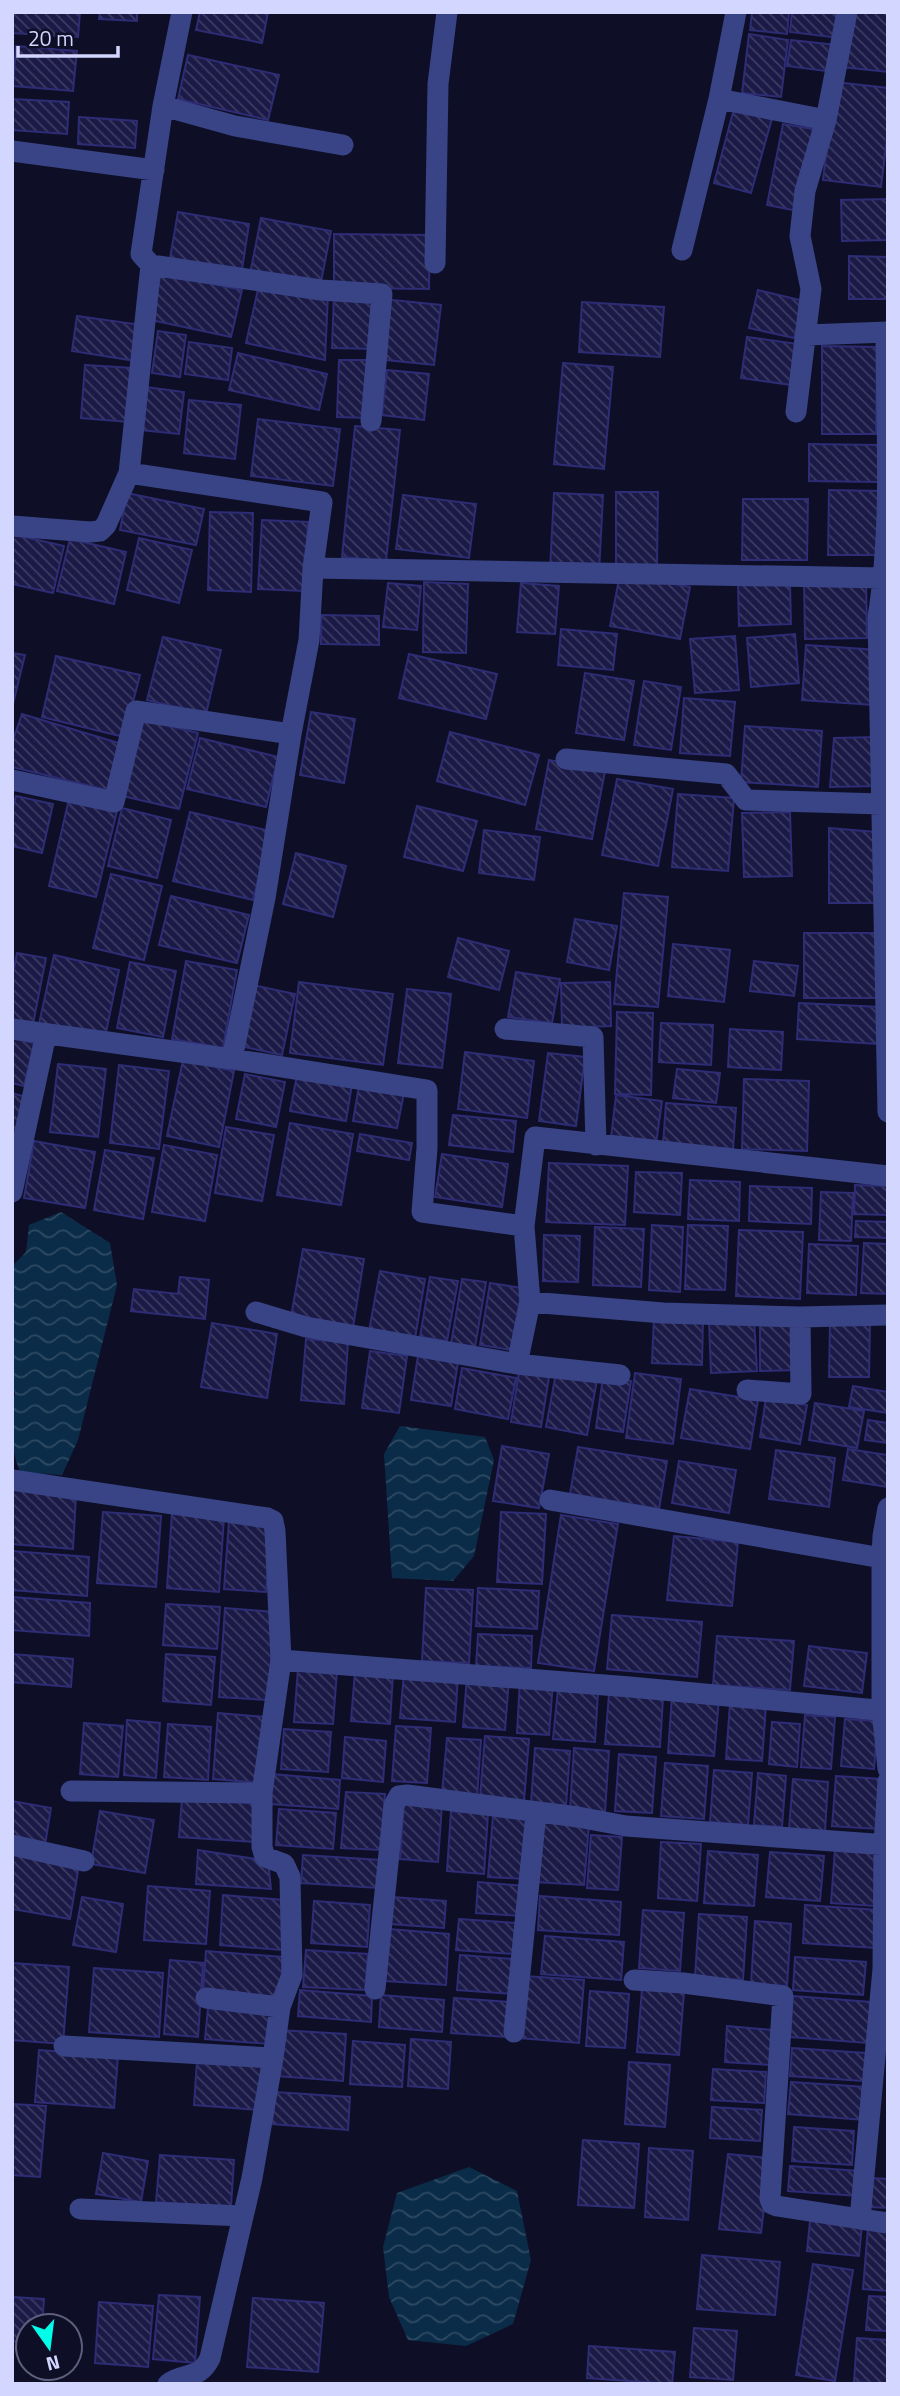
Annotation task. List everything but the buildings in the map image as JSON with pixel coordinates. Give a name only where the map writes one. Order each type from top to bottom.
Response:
[{"type":"street","points":[[182,12],[163,106],[141,254],[151,265],[321,290],[382,294],[371,421]]},
{"type":"street","points":[[435,263],[438,84],[447,12]]},
{"type":"street","points":[[682,250],[719,99],[736,12]]},
{"type":"street","points":[[796,412],[811,289],[800,236],[805,191],[826,120],[847,12]]},
{"type":"street","points":[[719,99],[826,120]]},
{"type":"street","points":[[163,106],[235,126],[343,145]]},
{"type":"street","points":[[12,151],[154,170]]},
{"type":"street","points":[[12,526],[90,532],[100,531],[106,525],[129,473],[151,265]]},
{"type":"street","points":[[806,335],[887,332],[882,804],[888,1112]]},
{"type":"street","points":[[129,473],[322,502],[313,568],[309,640],[265,898],[232,1059]]},
{"type":"street","points":[[313,568],[884,578]]},
{"type":"street","points":[[12,779],[114,802],[136,711],[291,734]]},
{"type":"street","points":[[566,759],[726,775],[746,800],[882,804]]},
{"type":"street","points":[[12,1029],[232,1059],[427,1090],[427,1148],[422,1212],[524,1226]]},
{"type":"street","points":[[505,1029],[593,1037],[596,1145]]},
{"type":"street","points":[[12,1192],[46,1034]]},
{"type":"street","points":[[517,1364],[530,1302],[524,1226],[535,1137],[888,1176]]},
{"type":"street","points":[[530,1302],[663,1313],[800,1318],[888,1315]]},
{"type":"street","points":[[256,1312],[306,1327],[517,1364],[620,1375]]},
{"type":"street","points":[[747,1390],[801,1394],[800,1318]]},
{"type":"street","points":[[12,1480],[273,1521],[281,1660],[262,1793],[262,1853],[265,1857],[284,1864],[290,1877],[292,1975],[280,2007],[252,2178],[210,2358],[199,2373],[174,2379],[168,2384]]},
{"type":"street","points":[[550,1500],[882,1558]]},
{"type":"street","points":[[888,1508],[882,1558],[888,1769]]},
{"type":"street","points":[[281,1660],[885,1710]]},
{"type":"street","points":[[860,2219],[883,1969],[888,1782]]},
{"type":"street","points":[[71,1791],[262,1793]]},
{"type":"street","points":[[375,1989],[394,1805],[398,1796],[407,1795],[626,1826],[886,1845]]},
{"type":"street","points":[[514,2032],[536,1813]]},
{"type":"street","points":[[12,1844],[84,1861]]},
{"type":"street","points":[[634,1980],[684,1983],[783,1996],[770,2199],[772,2204],[888,2223]]},
{"type":"street","points":[[206,1998],[280,2007]]},
{"type":"street","points":[[64,2046],[273,2058]]},
{"type":"street","points":[[80,2209],[243,2216]]},
{"type":"water","points":[[61,1212],[110,1243],[117,1285],[78,1440],[62,1475],[20,1472],[14,1453],[12,1432],[15,1392],[12,1387],[12,1266],[26,1252],[29,1225]]},
{"type":"water","points":[[400,1426],[485,1437],[494,1460],[474,1556],[453,1581],[392,1578],[384,1454]]},
{"type":"water","points":[[469,2167],[517,2191],[531,2260],[513,2324],[466,2346],[408,2340],[389,2297],[383,2247],[397,2193]]}]
